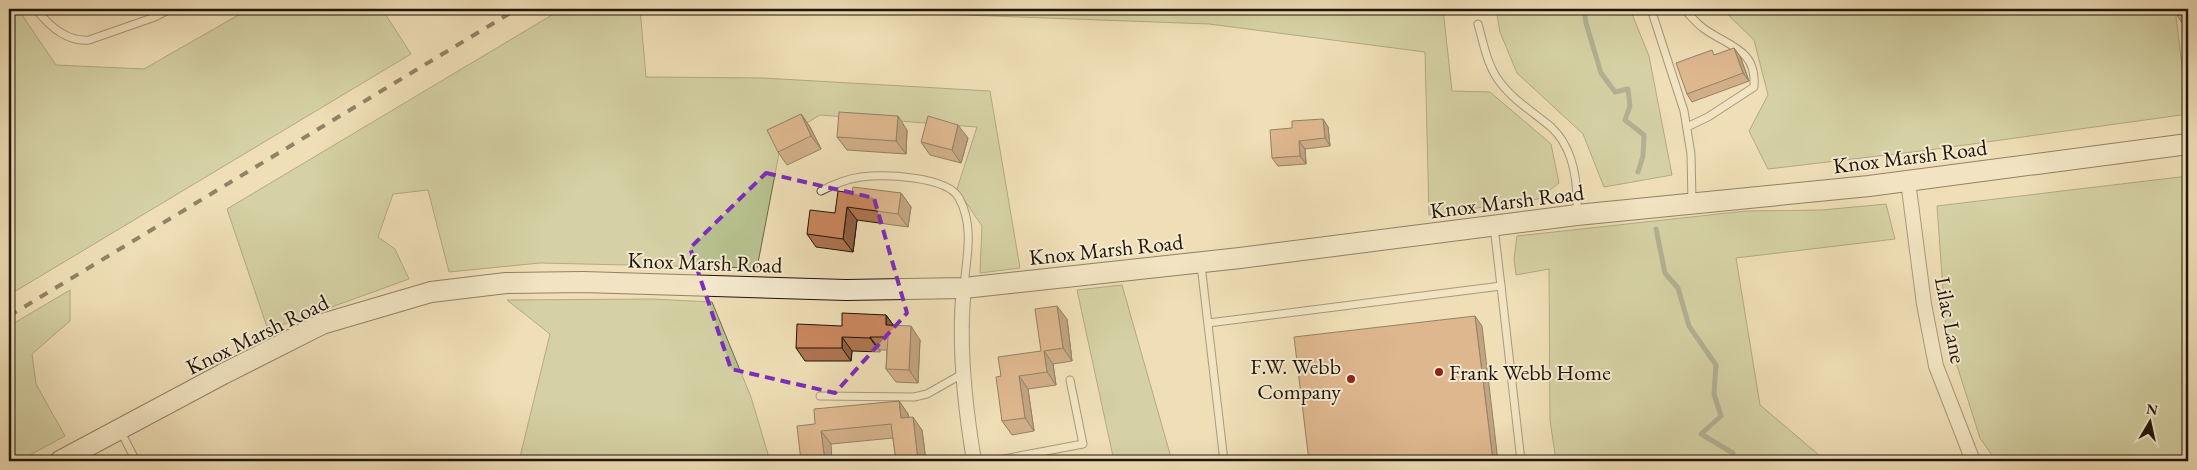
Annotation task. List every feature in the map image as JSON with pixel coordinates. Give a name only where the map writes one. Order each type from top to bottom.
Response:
[{"type":"main road","name":"Knox Marsh Road","points":[[60,461],[222,374],[322,324],[431,292],[506,283],[583,282],[846,290],[964,288],[1201,262],[1494,227],[1577,215],[1908,182],[2188,144]]},
{"type":"street","name":"Lilac Lane","points":[[1908,182],[1924,304],[1936,366],[1973,461]]},
{"type":"street","points":[[964,288],[964,373],[969,433],[974,461]]},
{"type":"lane","points":[[36,9],[59,33],[79,41],[89,40],[155,18],[170,9]]},
{"type":"lane","points":[[1651,9],[1684,111],[1691,154],[1692,204]]},
{"type":"lane","points":[[1684,9],[1701,27],[1747,55],[1755,77],[1754,87],[1708,117],[1687,127]]},
{"type":"lane","points":[[1478,24],[1497,78],[1508,93],[1552,128],[1564,143],[1572,160],[1578,196],[1577,215]]},
{"type":"lane","points":[[821,191],[839,182],[860,177],[887,176],[918,179],[952,189],[959,197],[967,215],[968,248],[964,288]]},
{"type":"lane","points":[[1494,227],[1521,461]]},
{"type":"lane","points":[[1201,262],[1224,461]]},
{"type":"lane","points":[[1208,323],[1500,286]]},
{"type":"lane","points":[[820,396],[914,397],[927,394],[964,373]]},
{"type":"lane","points":[[993,461],[1083,444],[1070,380]]},
{"type":"lane","points":[[120,430],[136,461]]},
{"type":"highlighted area","points":[[766,173],[874,198],[907,313],[835,393],[731,369],[690,248]]},
{"type":"green space","points":[[9,9],[18,9],[56,65],[144,69],[249,9],[382,9],[411,54],[9,295]]},
{"type":"green space","points":[[562,9],[640,9],[646,77],[763,78],[990,91],[1020,268],[980,273],[982,226],[957,189],[977,127],[820,115],[782,138],[757,268],[540,263],[449,272],[428,190],[393,194],[378,237],[395,249],[409,279],[268,330],[227,209]]},
{"type":"green space","points":[[801,9],[1443,9],[1452,91],[1490,92],[1551,144],[1559,183],[1538,199],[1429,215],[1425,52],[1209,24]]},
{"type":"green space","points":[[1496,9],[1630,9],[1649,56],[1672,175],[1604,187],[1583,134],[1517,73],[1500,32]]},
{"type":"green space","points":[[1722,9],[2175,9],[2188,114],[1929,150],[1768,169],[1749,131],[1768,95],[1754,40]]},
{"type":"green space","points":[[2188,176],[2188,461],[1996,461],[1980,438],[1946,331],[1937,206]]},
{"type":"green space","points":[[1886,204],[1895,239],[1736,258],[1760,405],[1826,461],[1556,461],[1550,420],[1549,269],[1516,275],[1514,259],[1517,236],[1746,211],[1822,210]]},
{"type":"green space","points":[[1122,285],[1172,461],[1114,461],[1077,290]]},
{"type":"green space","points":[[70,290],[70,321],[32,354],[36,384],[65,436],[19,461],[9,461],[9,326]]},
{"type":"green space","points":[[652,299],[712,302],[751,397],[770,461],[519,461],[550,334],[507,300]]},
{"type":"building","points":[[2176,9],[2188,9],[2188,13],[2177,15]]},
{"type":"building","points":[[1734,48],[1743,73],[1687,94],[1676,63],[1712,50],[1714,55]]},
{"type":"building","points":[[839,112],[898,116],[896,141],[837,137]]},
{"type":"building","points":[[801,114],[811,136],[778,152],[767,130]]},
{"type":"building","points":[[928,116],[958,125],[952,150],[921,142]]},
{"type":"building","points":[[1323,119],[1325,138],[1299,141],[1300,156],[1272,158],[1270,130],[1292,128],[1292,121]]},
{"type":"building","points":[[853,187],[901,193],[898,214],[847,207],[843,239],[807,234],[810,210],[835,213],[838,191],[852,193]]},
{"type":"building","points":[[1057,306],[1063,348],[1044,351],[1047,372],[1019,376],[1025,418],[1002,421],[996,377],[1001,376],[998,357],[1041,351],[1035,309]]},
{"type":"building","points":[[842,313],[886,315],[886,325],[911,326],[909,370],[886,369],[888,337],[842,337],[842,348],[796,348],[797,324],[842,326]]},
{"type":"building","points":[[1475,316],[1493,461],[1309,461],[1294,337]]},
{"type":"building","points":[[899,401],[901,418],[913,417],[918,461],[896,461],[891,424],[821,431],[825,461],[801,461],[797,426],[815,424],[814,409]]},
{"type":"waterway","points":[[1584,9],[1586,23],[1601,73],[1615,92],[1628,89],[1630,106],[1625,120],[1644,135],[1643,156],[1638,172]]},
{"type":"waterway","points":[[1656,229],[1665,273],[1678,288],[1689,326],[1716,365],[1714,394],[1721,416],[1701,434],[1733,453],[1733,461]]},
{"type":"railway","points":[[9,316],[517,9]]},
{"type":"place","name":"Frank Webb Home","points":[[1439,372]]},
{"type":"place","name":"F.W. Webb Company","points":[[1351,379]]}]
